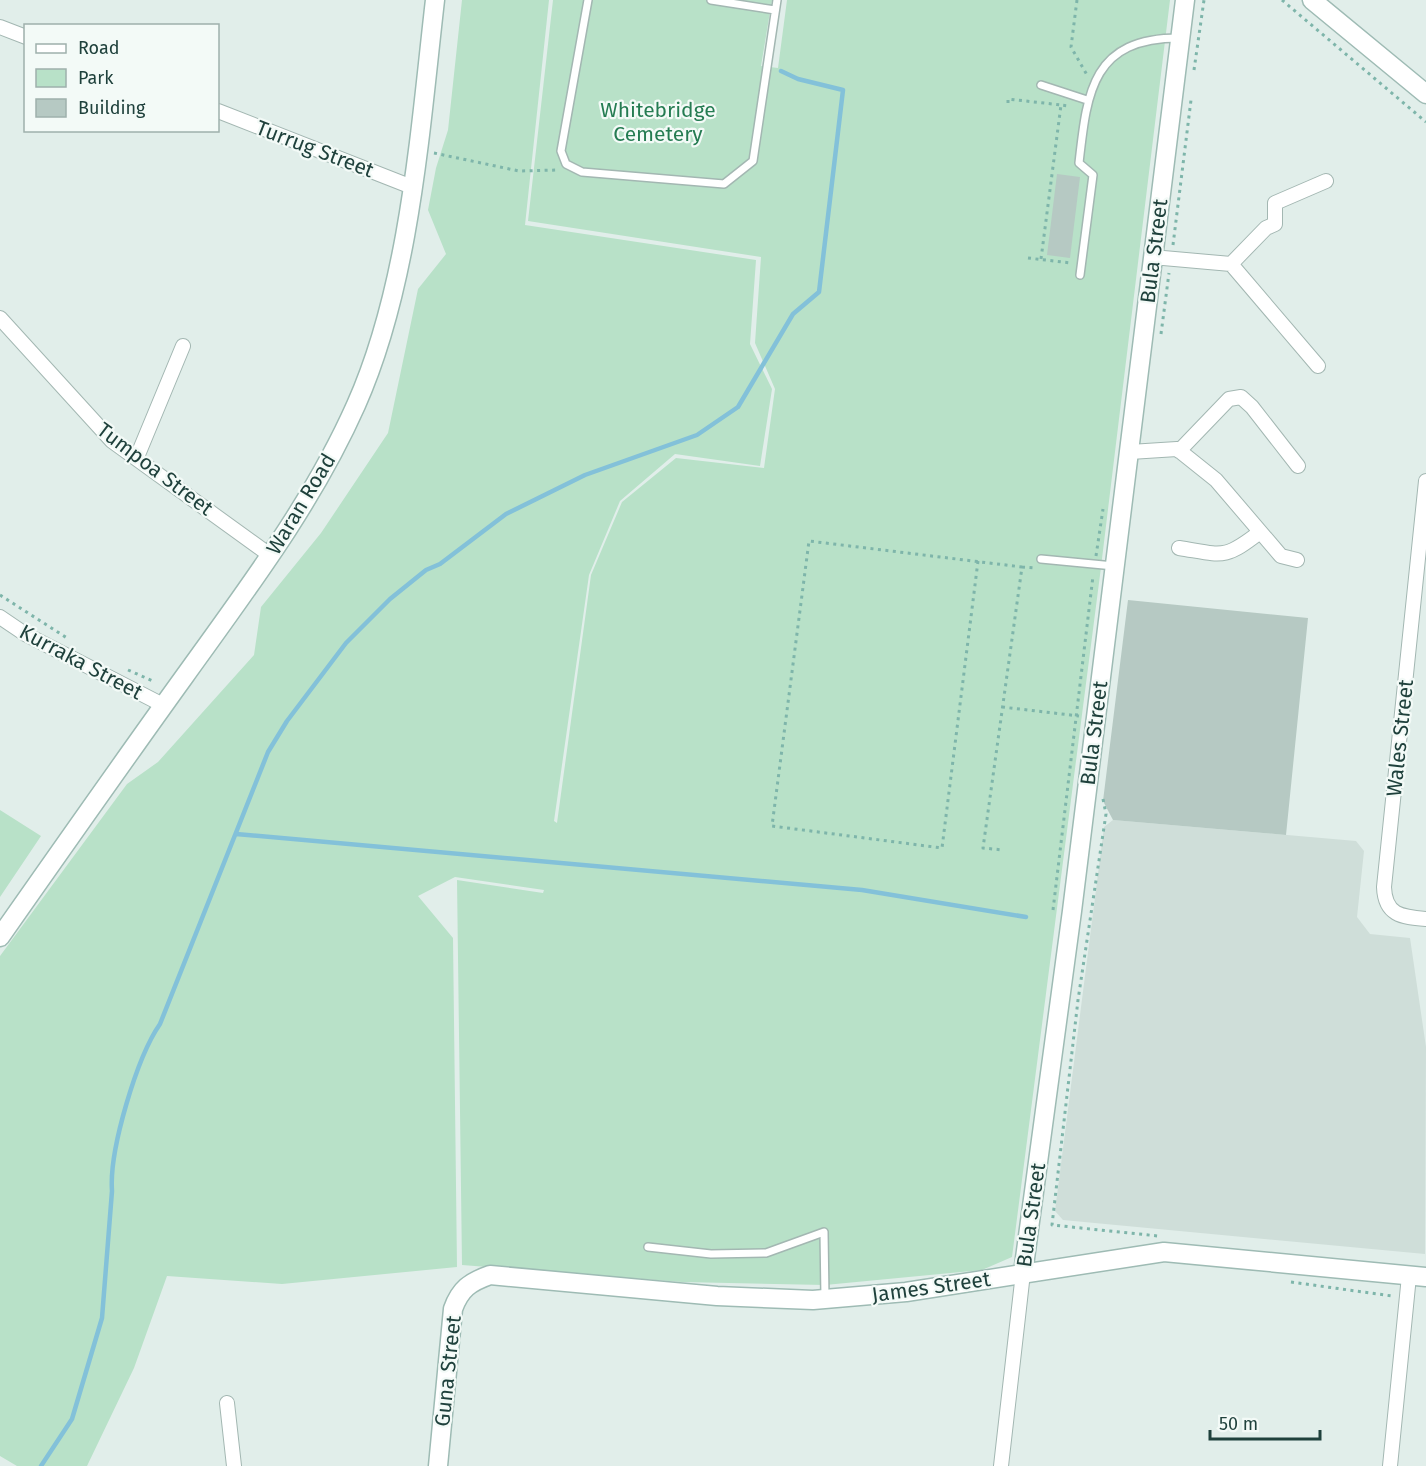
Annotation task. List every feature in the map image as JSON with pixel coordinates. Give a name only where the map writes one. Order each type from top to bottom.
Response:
[{"type":"street","name":"Waran Road","points":[[0,937],[271,556],[314,489],[357,403],[391,303],[418,150],[435,0]]},
{"type":"street","name":"Bula Street","points":[[1001,1466],[1023,1273],[1130,452],[1185,0]]},
{"type":"street","points":[[1312,0],[1426,94]]},
{"type":"street","points":[[0,27],[24,36]]},
{"type":"street","name":"Turrug Street","points":[[219,111],[412,187]]},
{"type":"street","points":[[1231,264],[1266,228],[1275,224],[1275,203],[1326,181]]},
{"type":"street","points":[[1152,257],[1231,264],[1318,366]]},
{"type":"street","name":"Tumpoa Street","points":[[0,318],[96,426],[271,556]]},
{"type":"street","points":[[137,457],[183,346]]},
{"type":"street","points":[[1179,451],[1229,399],[1240,397],[1252,407],[1298,466]]},
{"type":"street","points":[[1130,452],[1179,451],[1216,480],[1281,556],[1297,560]]},
{"type":"street","name":"Wales Street","points":[[1426,481],[1384,887],[1388,908],[1396,915],[1426,919]]},
{"type":"street","points":[[1179,548],[1225,554],[1237,549],[1260,532]]},
{"type":"street","name":"Kurraka Street","points":[[0,617],[25,634],[163,705]]},
{"type":"street","name":"James Street","points":[[471,1281],[490,1275],[508,1275],[717,1296],[825,1299],[906,1293],[1164,1252],[1418,1276]]},
{"type":"street","points":[[1390,1466],[1418,1276]]},
{"type":"street","name":"Guna Street","points":[[438,1466],[453,1310],[458,1297],[471,1281]]},
{"type":"street","points":[[227,1403],[234,1466]]},
{"type":"lane","points":[[588,0],[561,151],[566,164],[582,172],[724,184],[753,161],[777,0]]},
{"type":"lane","points":[[711,0],[775,10]]},
{"type":"lane","points":[[1080,275],[1093,175],[1079,163],[1087,100],[1099,76],[1114,56],[1127,47],[1147,40],[1179,38]]},
{"type":"lane","points":[[1041,85],[1087,100]]},
{"type":"lane","points":[[1041,559],[1114,566]]},
{"type":"lane","points":[[648,1247],[711,1254],[766,1253],[824,1232],[825,1299]]},
{"type":"path","points":[[1077,0],[1071,47],[1087,72],[1082,83]]},
{"type":"path","points":[[1193,79],[1204,0]]},
{"type":"path","points":[[1282,0],[1426,122]]},
{"type":"path","points":[[1161,335],[1192,90]]},
{"type":"path","points":[[1008,103],[1008,99],[1073,106]]},
{"type":"path","points":[[1041,259],[1061,105]]},
{"type":"path","points":[[418,150],[519,171],[555,172],[566,164]]},
{"type":"path","points":[[1028,258],[1082,264]]},
{"type":"path","points":[[1094,564],[1103,508]]},
{"type":"path","points":[[978,561],[942,848],[772,826],[809,541],[978,561],[1022,567],[983,849],[1003,850]]},
{"type":"path","points":[[1053,910],[1093,576]]},
{"type":"path","points":[[0,596],[72,641]]},
{"type":"path","points":[[122,667],[153,681]]},
{"type":"path","points":[[1002,707],[1096,718]]},
{"type":"path","points":[[1052,1225],[1078,1000],[1106,814],[1103,801],[1104,789]]},
{"type":"path","points":[[1284,1281],[1392,1296]]},
{"type":"shaded area","points":[[1113,820],[1356,841],[1364,851],[1357,917],[1370,934],[1410,938],[1426,1047],[1425,1254],[1063,1220],[1055,1211],[1104,827]]},
{"type":"green space","name":"Whitebridge Cemetery","points":[[462,0],[549,0],[525,225],[756,260],[750,344],[772,389],[760,466],[675,454],[620,501],[589,575],[554,821],[557,823],[591,575],[622,502],[676,458],[764,468],[775,389],[755,343],[761,257],[528,221],[553,0],[772,0],[761,66],[778,68],[787,0],[1170,0],[1100,575],[1012,1257],[982,1270],[825,1285],[682,1282],[462,1265],[457,880],[543,893],[544,890],[455,877],[418,896],[453,938],[457,1267],[282,1284],[167,1276],[134,1368],[87,1466],[17,1466],[0,1456],[0,956],[127,784],[158,762],[254,655],[261,607],[321,533],[388,433],[418,289],[446,254],[428,210],[436,168],[448,130]]},
{"type":"green space","points":[[0,810],[41,836],[0,897]]},
{"type":"building","points":[[1057,174],[1080,177],[1070,258],[1047,255]]},
{"type":"building","points":[[1128,600],[1308,618],[1286,835],[1113,820],[1103,801]]},
{"type":"waterway","points":[[41,1466],[72,1419],[102,1318],[112,1173],[126,1104],[142,1058],[160,1024],[268,752],[287,721],[346,643],[390,599],[426,570],[440,564],[506,514],[585,475],[697,435],[738,407],[793,314],[819,292],[843,90],[798,79],[781,71]]},
{"type":"waterway","points":[[236,834],[862,890],[1026,917]]}]
